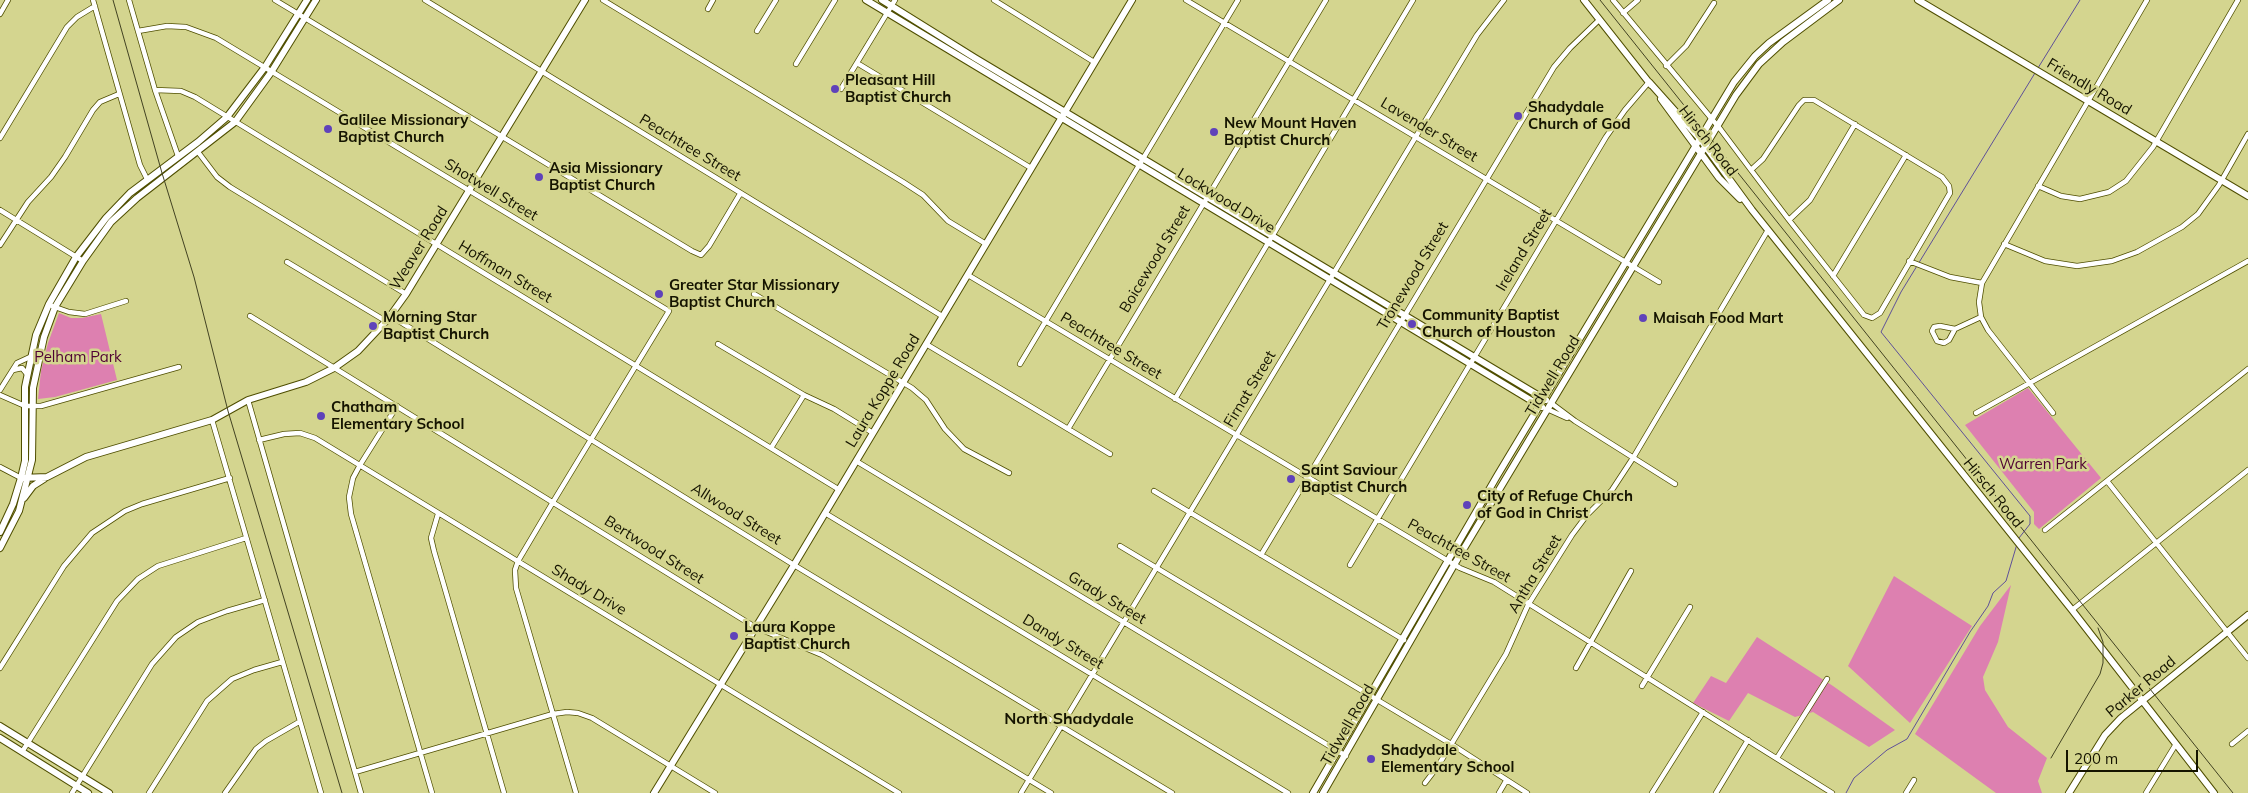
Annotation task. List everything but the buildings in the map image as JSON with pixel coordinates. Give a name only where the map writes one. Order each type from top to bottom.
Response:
[{"type":"main road","points":[[22,501],[25,461],[24,406],[27,374],[36,336],[52,306],[106,218],[130,192],[227,117],[269,69],[307,0]]},
{"type":"main road","points":[[80,259],[111,222],[137,198],[235,122],[316,0]]},
{"type":"main road","name":"Weaver Road","points":[[24,478],[47,477],[86,457],[212,420],[248,400],[306,382],[334,368],[358,352],[388,319],[406,294],[585,0]]},
{"type":"main road","name":"Lockwood Drive","points":[[866,0],[1062,117],[1142,161]]},
{"type":"main road","name":"Lockwood Drive","points":[[882,0],[894,3],[975,58],[1066,111],[1268,241],[1405,314],[1544,399],[1549,406]]},
{"type":"main road","name":"Laura Koppe Road","points":[[654,793],[794,565],[1132,0]]},
{"type":"main road","name":"Hirsch Road","points":[[1584,0],[1650,82],[1700,139],[1752,210],[2072,610],[2214,793]]},
{"type":"main road","name":"Tidwell Road","points":[[1323,793],[1346,756],[1408,642],[1454,564],[1736,95],[1759,64],[1828,0]]},
{"type":"main road","name":"Tidwell Road","points":[[1313,793],[1447,560],[1734,82],[1769,43],[1839,0]]},
{"type":"main road","name":"Friendly Road","points":[[1918,0],[2248,196]]},
{"type":"main road","points":[[1754,58],[1759,64]]},
{"type":"main road","name":"Hirsch Road","points":[[1650,82],[1719,178],[1752,210]]},
{"type":"main road","name":"Lockwood Drive","points":[[1205,199],[1272,234],[1401,321],[1540,406],[1549,406]]},
{"type":"main road","points":[[1654,215],[1662,219]]},
{"type":"main road","points":[[0,532],[32,460],[36,367],[52,306]]},
{"type":"main road","points":[[1584,333],[1591,337]]},
{"type":"main road","points":[[1497,476],[1504,481]]},
{"type":"main road","points":[[0,548],[22,501],[33,486],[47,477]]},
{"type":"main road","name":"Parker Road","points":[[2069,793],[2105,735],[2121,718],[2248,616]]},
{"type":"main road","points":[[0,726],[109,793]]},
{"type":"main road","points":[[0,738],[88,793]]},
{"type":"street","points":[[0,14],[8,0]]},
{"type":"street","points":[[93,0],[140,165],[147,179]]},
{"type":"street","points":[[128,0],[155,90],[178,156]]},
{"type":"street","points":[[275,0],[701,255],[709,246],[740,194]]},
{"type":"street","name":"Peachtree Street","points":[[424,0],[942,316]]},
{"type":"street","points":[[603,0],[903,182],[923,195],[948,221],[986,244]]},
{"type":"street","points":[[708,9],[713,0]]},
{"type":"street","points":[[757,31],[776,0]]},
{"type":"street","points":[[796,64],[835,0]]},
{"type":"street","points":[[994,0],[1094,62]]},
{"type":"street","name":"Lavender Street","points":[[1186,0],[1659,282]]},
{"type":"street","points":[[1020,364],[1238,0]]},
{"type":"street","name":"Boicewood Street","points":[[1068,429],[1326,0]]},
{"type":"street","points":[[1174,398],[1413,0]]},
{"type":"street","name":"Firnat Street","points":[[1021,793],[1477,36],[1504,0]]},
{"type":"street","points":[[1613,0],[1717,126],[1789,220],[1862,312],[1872,318],[1880,313],[1950,193],[1946,181],[1814,100],[1804,100],[1799,105],[1763,159],[1751,170]]},
{"type":"street","points":[[1623,13],[1638,0]]},
{"type":"street","points":[[2053,413],[1994,338],[1981,317],[1979,302],[1982,283],[2148,0]]},
{"type":"street","points":[[2038,186],[2070,198],[2090,198],[2109,192],[2132,175],[2156,141],[2238,0]]},
{"type":"street","points":[[841,89],[894,3]]},
{"type":"street","points":[[1666,66],[1686,46],[1714,3]]},
{"type":"street","points":[[0,138],[67,27],[77,17],[95,6]]},
{"type":"street","name":"Tronewood Street","points":[[1261,555],[1554,68],[1570,48],[1599,20]]},
{"type":"street","name":"Shotwell Street","points":[[138,31],[167,26],[186,27],[205,32],[669,311],[635,366]]},
{"type":"street","points":[[858,63],[1031,168]]},
{"type":"street","name":"Ireland Street","points":[[1350,565],[1611,130],[1625,110],[1650,82]]},
{"type":"street","name":"Hoffman Street","points":[[155,90],[181,91],[195,97],[838,489]]},
{"type":"street","points":[[0,244],[28,202],[51,177],[93,110],[100,102],[119,94]]},
{"type":"street","points":[[1789,220],[1810,200],[1855,124]]},
{"type":"street","points":[[2004,244],[2034,258],[2055,264],[2077,266],[2112,262],[2137,252],[2182,227],[2198,214],[2222,180],[2248,134]]},
{"type":"street","points":[[198,152],[217,178],[230,188],[406,294]]},
{"type":"street","points":[[1833,276],[1906,155]]},
{"type":"street","points":[[0,210],[80,259]]},
{"type":"street","name":"Antha Street","points":[[1426,783],[1506,654],[1528,605],[1572,535],[1612,490],[1633,458],[1768,230]]},
{"type":"street","points":[[1976,413],[2248,261]]},
{"type":"street","name":"Allwood Street","points":[[287,262],[384,320],[394,318],[794,565],[1172,793]]},
{"type":"street","points":[[1911,262],[1950,277],[1982,283]]},
{"type":"street","name":"Peachtree Street","points":[[968,275],[1378,520],[1454,564],[1494,582],[1528,605],[1832,793]]},
{"type":"street","points":[[754,294],[902,384],[912,388],[926,400],[945,429],[964,449],[1008,473]]},
{"type":"street","points":[[52,306],[69,312],[85,314],[126,301]]},
{"type":"street","name":"Bertwood Street","points":[[250,316],[755,627],[822,655],[1051,793]]},
{"type":"street","points":[[1955,329],[1949,340],[1942,343],[1936,340],[1932,331],[1934,327],[1940,326],[1955,329],[1981,317]]},
{"type":"street","points":[[718,344],[804,395],[834,409],[873,432]]},
{"type":"street","points":[[926,344],[1110,454]]},
{"type":"street","points":[[0,390],[17,363],[30,357]]},
{"type":"street","points":[[0,395],[24,406],[41,406],[179,366]]},
{"type":"street","points":[[576,793],[516,588],[515,570],[553,502],[635,366]]},
{"type":"street","points":[[13,370],[22,368],[27,374]]},
{"type":"street","points":[[2046,530],[2248,369]]},
{"type":"street","points":[[771,448],[804,395]]},
{"type":"street","points":[[248,400],[361,793]]},
{"type":"street","points":[[397,406],[353,478],[349,497],[351,514],[432,793]]},
{"type":"street","name":"Lockwood Drive","points":[[1549,406],[1675,484]]},
{"type":"street","points":[[212,420],[321,793]]},
{"type":"street","name":"Shady Drive","points":[[259,440],[284,434],[300,433],[315,438],[899,793]]},
{"type":"street","name":"Grady Street","points":[[856,461],[1346,756]]},
{"type":"street","points":[[0,467],[24,478]]},
{"type":"street","points":[[2072,610],[2248,470]]},
{"type":"street","points":[[0,668],[64,566],[92,533],[125,511],[142,504],[230,478]]},
{"type":"street","points":[[2107,481],[2248,658]]},
{"type":"street","points":[[1154,491],[1408,642]]},
{"type":"street","name":"Dandy Street","points":[[825,513],[1288,793]]},
{"type":"street","points":[[438,514],[431,538],[504,793]]},
{"type":"street","points":[[22,752],[117,601],[138,579],[158,566],[246,538]]},
{"type":"street","points":[[1120,546],[1451,744],[1527,793]]},
{"type":"street","points":[[1576,668],[1631,571]]},
{"type":"street","points":[[72,793],[152,664],[176,637],[198,622],[227,611],[266,600]]},
{"type":"street","points":[[1642,686],[1690,607]]},
{"type":"street","points":[[149,793],[207,701],[232,679],[282,662]]},
{"type":"street","points":[[1776,758],[1827,679]]},
{"type":"street","points":[[1652,793],[1703,712]]},
{"type":"street","points":[[355,772],[553,714],[578,713],[592,718],[714,793]]},
{"type":"street","points":[[225,793],[256,749],[266,741],[300,722]]},
{"type":"street","points":[[2232,744],[2248,731]]},
{"type":"street","points":[[1716,793],[1748,740]]},
{"type":"street","points":[[2146,793],[2176,744]]},
{"type":"street","points":[[1906,793],[1914,780]]},
{"type":"street","points":[[1499,793],[1506,781]]},
{"type":"green space","name":"Pelham Park","points":[[59,313],[71,318],[101,314],[117,380],[55,397],[38,399],[41,371],[48,343]]},
{"type":"green space","name":"Warren Park","points":[[2028,388],[2101,478],[2039,529],[2034,524],[2034,512],[1965,425]]},
{"type":"green space","points":[[1894,576],[1972,626],[1910,723],[1848,666]]},
{"type":"green space","points":[[2011,585],[1998,642],[1983,677],[1985,690],[2008,727],[2047,758],[2038,781],[2042,793],[1996,793],[1915,734],[1980,626]]},
{"type":"green space","points":[[1757,637],[1833,686],[1895,730],[1869,747],[1813,712],[1795,717],[1748,693],[1729,721],[1693,703],[1711,676],[1726,683]]},
{"type":"waterway","points":[[2038,68],[2080,0]]},
{"type":"waterway","points":[[2019,538],[2030,524],[2030,516],[1881,332],[1901,292],[2035,73]]},
{"type":"waterway","points":[[1846,793],[1854,778],[1887,750],[1907,739],[1970,632],[1988,606],[1993,593],[2006,581],[2017,544]]},
{"type":"railway","points":[[113,0],[162,173],[194,277],[228,411],[342,793]]},
{"type":"railway","points":[[1600,0],[2233,793]]},
{"type":"railway","points":[[2051,758],[2100,674],[2103,663],[2103,642],[2098,628]]},
{"type":"place","name":"Pleasant Hill Baptist Church","points":[[835,89]]},
{"type":"place","name":"Shadydale Church of God","points":[[1518,116]]},
{"type":"place","name":"Galilee Missionary Baptist Church","points":[[328,129]]},
{"type":"place","name":"New Mount Haven Baptist Church","points":[[1214,132]]},
{"type":"place","name":"Asia Missionary Baptist Church","points":[[539,177]]},
{"type":"place","name":"Greater Star Missionary Baptist Church","points":[[659,294]]},
{"type":"place","name":"Maisah Food Mart","points":[[1643,318]]},
{"type":"place","name":"Community Baptist Church of Houston","points":[[1412,324]]},
{"type":"place","name":"Morning Star Baptist Church","points":[[373,326]]},
{"type":"place","name":"Chatham Elementary School","points":[[321,416]]},
{"type":"place","name":"Saint Saviour Baptist Church","points":[[1291,479]]},
{"type":"place","name":"City of Refuge Church of God in Christ","points":[[1467,505]]},
{"type":"place","name":"Laura Koppe Baptist Church","points":[[734,636]]},
{"type":"place","name":"Shadydale Elementary School","points":[[1371,759]]},
{"type":"district","name":"North Shadydale","points":[[1069,719]]}]
